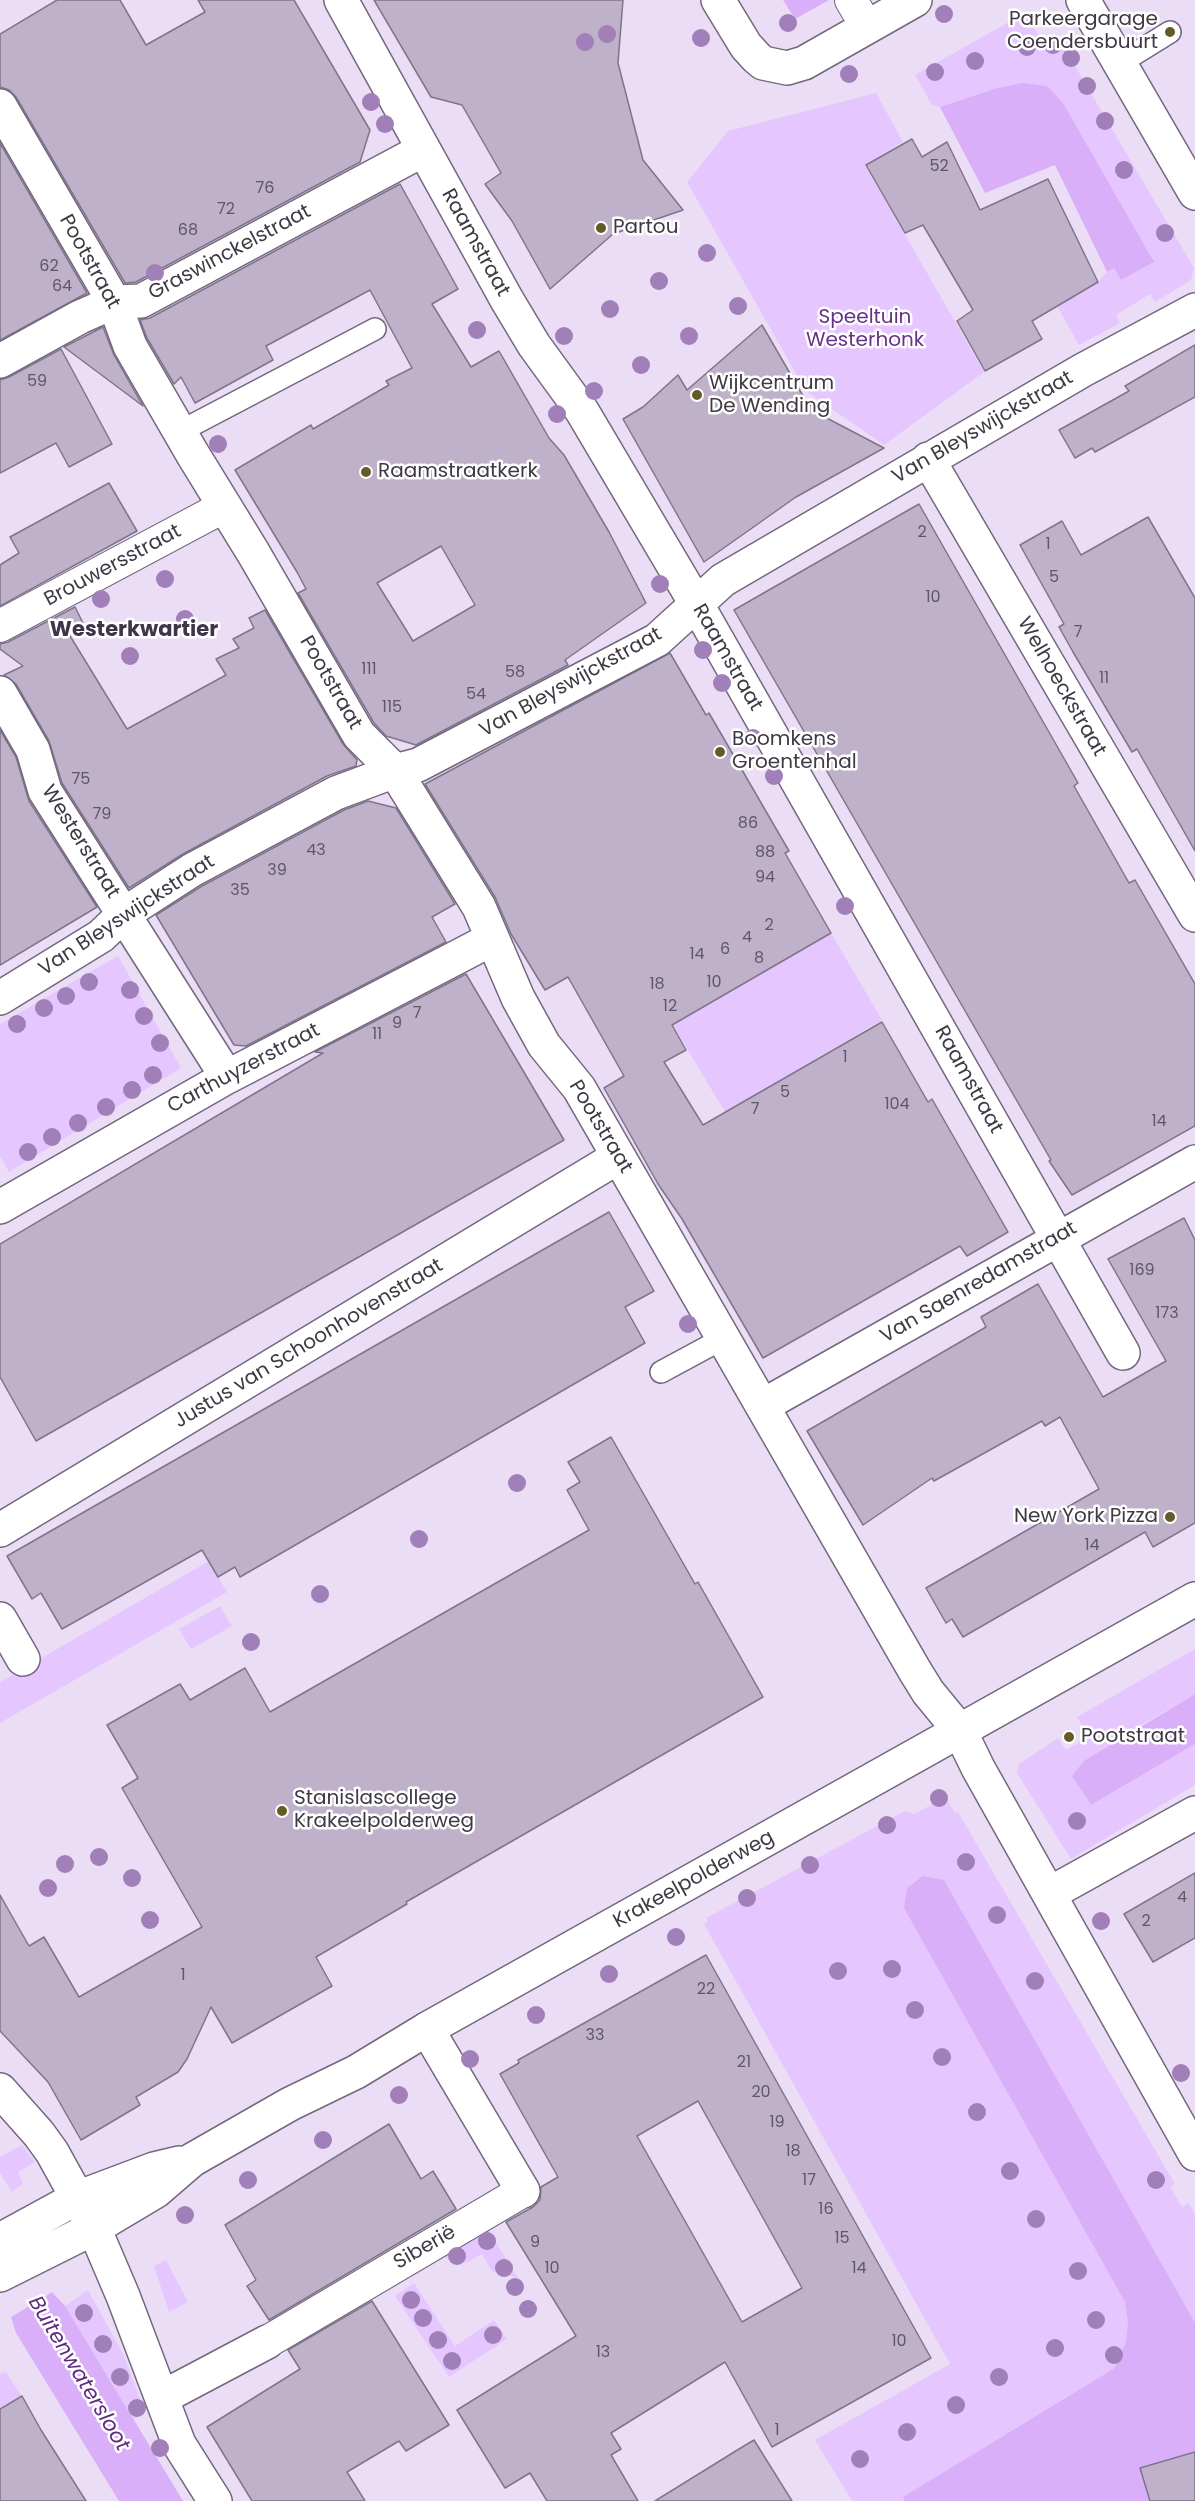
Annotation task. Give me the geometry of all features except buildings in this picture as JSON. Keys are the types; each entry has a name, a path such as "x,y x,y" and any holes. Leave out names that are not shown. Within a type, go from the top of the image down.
{"street":[{"name":"Raamstraat","path":"340,0 507,300 534,345 582,411 697,605 1123,1353"},
{"path":"718,0 746,46 757,58 763,63 787,68 804,63 859,14 915,0"},
{"path":"1083,0 1195,193"},
{"name":"Pootstraat","path":"0,105 114,302 130,346 359,735 395,771 479,907 518,998 544,1045 575,1083 764,1405 841,1544 924,1685 960,1731 1195,2154"},
{"name":"Graswinckelstraat","path":"0,361 80,316 114,302 141,301 423,150"},
{"name":"Van Bleyswijckstraat","path":"0,998 101,936 124,914 192,870 336,793 418,765 657,640 723,580 1083,370 1195,310"},
{"name":"Welhoeckstraat","path":"928,459 1195,915"},
{"name":"Brouwersstraat","path":"0,626 225,506"},
{"name":"Westerstraat","path":"0,693 33,750 45,791 227,1077"},
{"name":"Carthuyzerstraat","path":"1,1204 227,1077 492,939"},
{"name":"Justus van Schoonhovenstraat","path":"0,1530 618,1157"},
{"name":"Van Saenredamstraat","path":"764,1405 1195,1162"},
{"name":"Krakeelpolderweg","path":"0,2275 94,2228 156,2191 192,2160 290,2104 356,2072 427,2029 1195,1599"},
{"path":"0,1619 23,1659"},
{"path":"1049,1894 1195,1813"},
{"name":"Siberië","path":"163,2397 267,2342 523,2191 427,2029"},
{"path":"0,2090 52,2152 94,2228 163,2397 179,2444 215,2501"},
{"name":"Krakeelpolderweg","path":"7,2235 77,2198 154,2169 192,2160"}],"lane":[{"path":"1120,63 1170,32"},
{"path":"181,431 375,329"},
{"path":"661,1372 724,1338"}],"green space":[{"path":"1025,13 1042,41 1056,34 1194,268 1191,280 1155,302 1150,294 1116,315 1120,323 1079,345 1057,306 1098,282 1114,268 1121,280 1022,83 997,88 940,107 932,105 915,75"},
{"name":"Speeltuin Westerhonk","path":"876,93 903,142 865,165 984,372 884,445 806,391 687,182 728,131"},
{"path":"831,933 882,1020 725,1112 673,1025"},
{"path":"118,956 181,1068 9,1172 0,1156 0,1024"},
{"path":"209,1561 227,1592 0,1723 0,1682"},
{"path":"220,1606 232,1626 191,1649 179,1629"},
{"path":"1195,1649 1195,1694 1127,1733 1072,1776 1091,1805 1195,1744 1195,1785 1071,1859 1017,1773 1019,1764 1058,1738 1066,1750 1089,1737 1077,1717"},
{"path":"946,1797 955,1813 958,1812 1175,2184 1170,2187 1182,2207 1189,2203 1195,2214 1195,2442 1145,2501 852,2501 815,2440 950,2364 704,1924 708,1922 706,1918 905,1811 914,1814"},
{"path":"22,2145 35,2162 18,2172 23,2183 12,2192 0,2173 0,2157"},
{"path":"488,2230 518,2278 492,2271 482,2254 466,2263 444,2257"},
{"path":"166,2260 188,2302 169,2312 154,2266"},
{"path":"414,2283 455,2346 494,2320 507,2339 449,2377 395,2296"},
{"path":"88,2290 124,2356 145,2412 134,2419 65,2306"},
{"path":"6,2372 22,2397 0,2409 0,2374"}],"water":[{"path":"783,0 829,0 795,19"},
{"path":"1022,83 1047,86 1063,103 1154,262 1121,280 1114,268 1107,272 1055,165 985,193 940,107 997,88"},
{"path":"1195,1694 1195,1744 1091,1805 1072,1776 1084,1761"},
{"path":"923,1876 944,1880 1195,2323 1195,2460 1156,2501 905,2501 903,2497 1115,2368 1126,2342 1128,2322 1125,2302 904,1908 907,1888"},
{"name":"Buitenwatersloot","path":"52,2292 65,2306 183,2501 119,2501 16,2333 11,2317"}],"pier":[{"path":"0,2214 52,2292 11,2317 0,2296"}],"place":[{"name":"Parkeergarage Coendersbuurt","path":"1170,32"},
{"name":"Partou","path":"601,228"},
{"name":"Wijkcentrum De Wending","path":"697,395"},
{"name":"Raamstraatkerk","path":"366,472"},
{"name":"Boomkens Groentenhal","path":"720,752"},
{"name":"New York Pizza","path":"1170,1517"},
{"name":"Pootstraat","path":"1069,1737"},
{"name":"Stanislascollege Krakeelpolderweg","path":"282,1811"}],"district":[{"name":"Westerkwartier","path":"134,631"}]}
